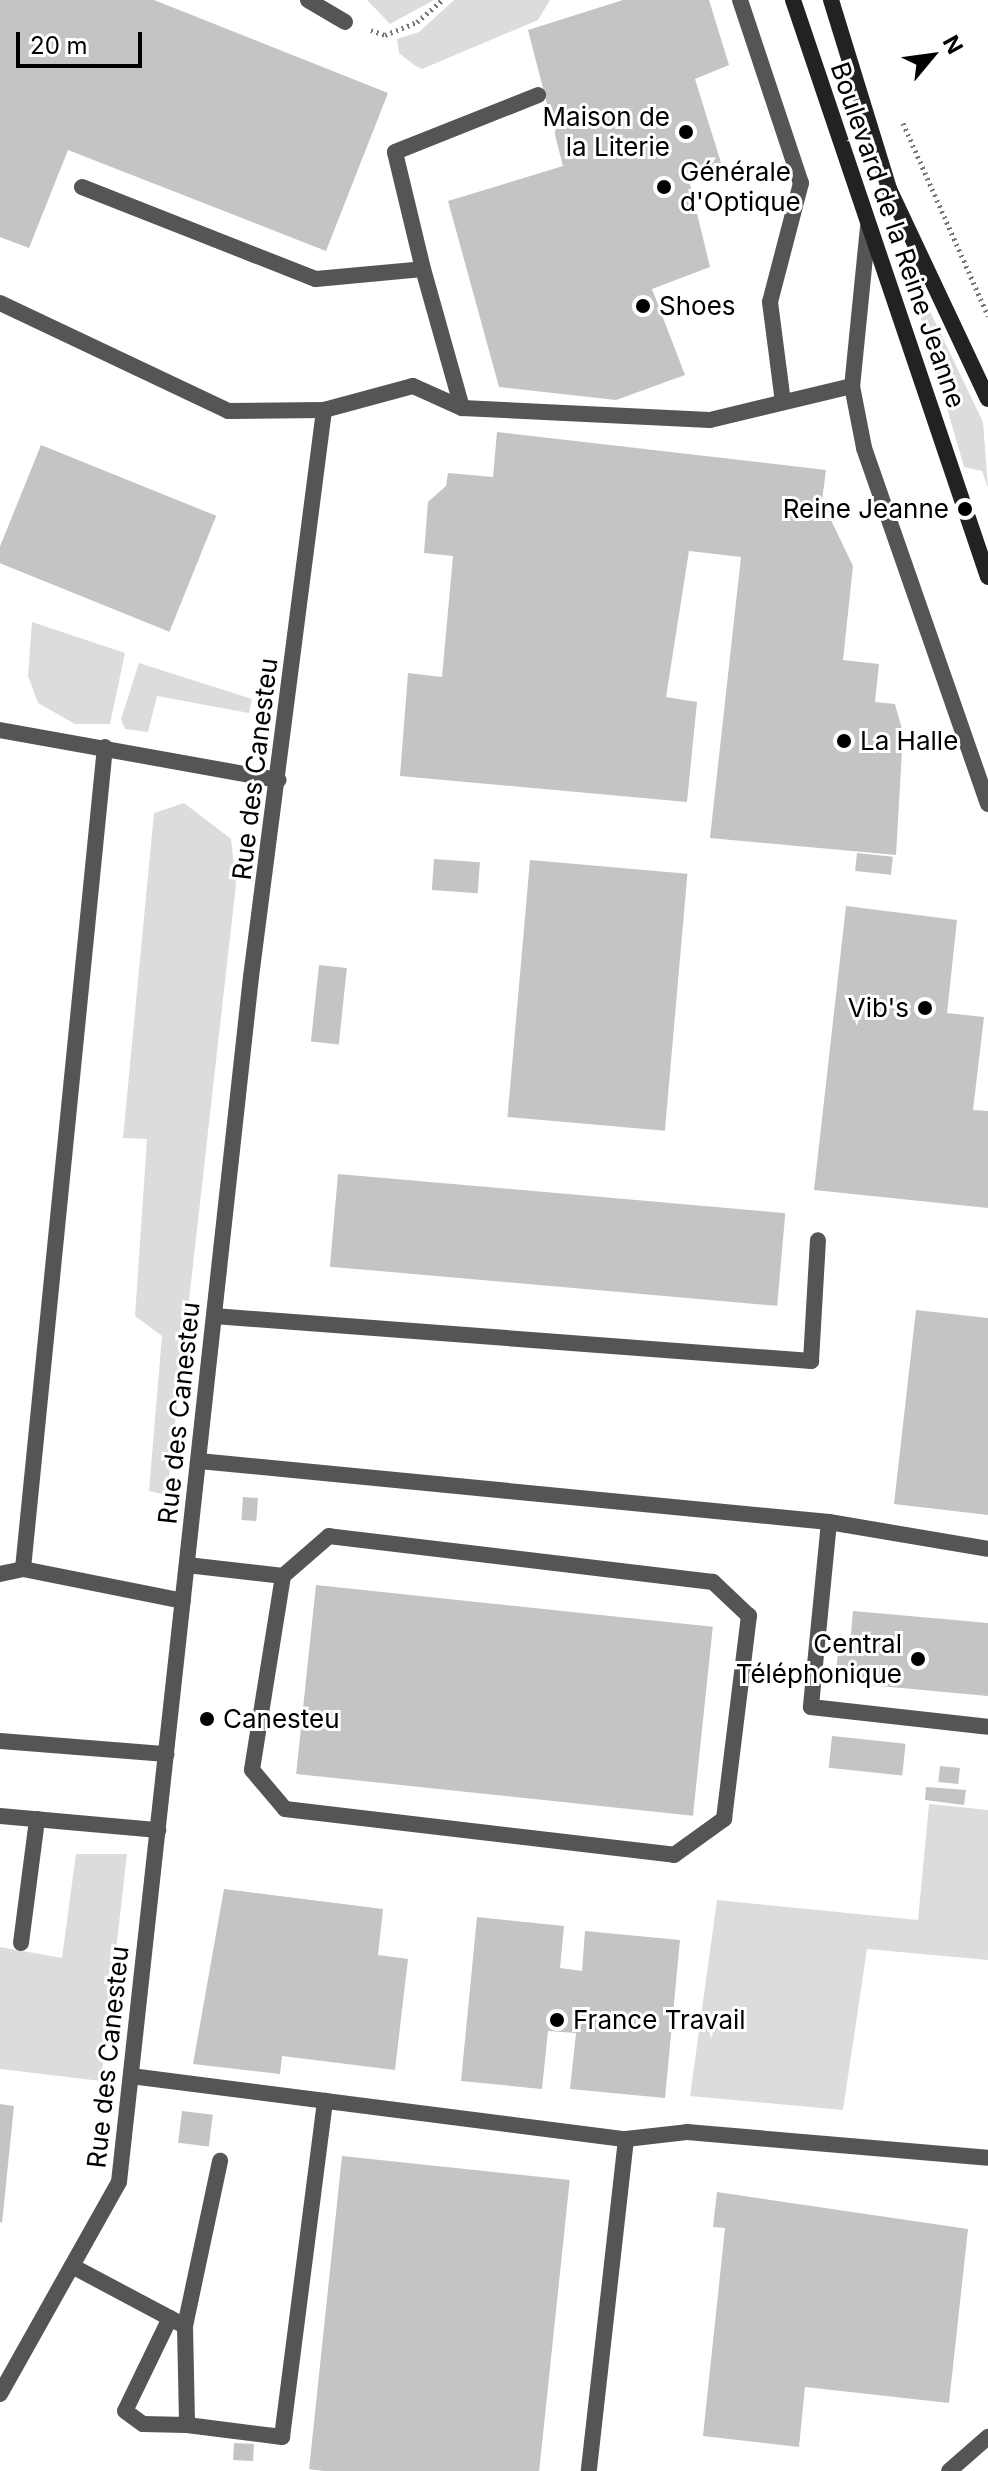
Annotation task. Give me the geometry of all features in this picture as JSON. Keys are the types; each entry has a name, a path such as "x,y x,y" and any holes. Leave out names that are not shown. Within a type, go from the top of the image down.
{"main road":[{"name":"Boulevard de la Reine Jeanne","path":"793,0 988,577"},
{"name":"Boulevard de la Reine Jeanne","path":"831,0 889,189 988,399"}],"street":[{"path":"308,0 345,22"},
{"path":"740,0 801,183 770,302 783,402"},
{"path":"462,408 423,269 395,152 538,95"},
{"path":"82,187 316,279 423,269"},
{"path":"868,227 852,386 864,448 988,804"},
{"path":"0,303 228,411 324,410 413,386 462,408 710,420 852,386"},
{"name":"Rue des Canesteu","path":"1,2391 119,2182 214,1316 324,410"},
{"path":"0,730 279,780"},
{"path":"23,1569 105,747"},
{"path":"214,1316 811,1361 818,1240"},
{"path":"199,1461 829,1522 988,1549"},
{"path":"829,1522 811,1707 988,1727"},
{"path":"187,1565 283,1576 329,1536 713,1582 749,1616 724,1819 674,1855 285,1809 252,1770 283,1576"},
{"path":"0,1574 23,1569 183,1601"},
{"path":"0,1741 166,1754"},
{"path":"0,1816 158,1830"},
{"path":"21,1943 37,1819"},
{"path":"131,2076 626,2139 687,2132 988,2158"},
{"path":"220,2161 178,2322 125,2411 143,2424 187,2425 282,2437 325,2101"},
{"path":"589,2471 626,2139"},
{"path":"72,2266 178,2322"},
{"path":"178,2322 187,2425"},
{"path":"949,2471 988,2437"}],"path":[{"path":"345,22 385,35 417,22 442,0"},
{"path":"900,117 988,316"}],"shaded area":[{"path":"367,0 434,0 390,24"},
{"path":"454,0 550,0 538,20 422,69 399,53 397,39 419,32"},
{"path":"903,255 983,422 988,488 982,471 964,467"},
{"path":"32,622 125,653 110,724 75,724 38,703 28,676"},
{"path":"139,663 252,699 249,713 157,696 148,732 125,729 121,719"},
{"path":"184,803 231,839 236,884 167,1495 149,1491 162,1336 135,1316 147,1139 123,1138 154,813"},
{"path":"929,1804 988,1810 988,1960 867,1949 843,2110 690,2096 717,1900 918,1920"},
{"path":"76,1854 127,1854 101,2081 0,2069 0,1947 62,1958"}],"building":[{"path":"0,0 154,0 388,93 326,251 68,150 29,248 0,237"},
{"path":"623,0 709,0 729,65 695,79 722,166 688,176 710,267 652,289 685,375 616,400 499,387 448,201 563,166 528,30"},
{"path":"497,432 826,470 820,516 830,518 853,566 843,660 879,664 875,702 895,704 903,733 896,855 710,838 741,557 689,551 666,697 697,702 687,802 400,776 408,673 442,677 453,556 424,553 428,502 446,486 448,473 493,477"},
{"path":"41,445 216,516 169,632 0,563 0,546"},
{"path":"857,853 893,857 891,875 855,871"},
{"path":"434,859 480,862 478,893 432,890"},
{"path":"530,860 687,874 665,1131 508,1117"},
{"path":"846,906 957,920 947,1013 984,1017 973,1110 988,1111 988,1208 814,1190"},
{"path":"319,965 347,968 339,1045 311,1042"},
{"path":"338,1174 785,1213 777,1306 330,1267"},
{"path":"916,1310 988,1318 988,1515 894,1504"},
{"path":"243,1497 258,1498 256,1521 241,1520"},
{"path":"316,1585 713,1627 693,1816 296,1774"},
{"name":"Central Téléphonique","path":"853,1611 988,1623 988,1696 847,1683 847,1674 836,1672 839,1642 850,1644"},
{"path":"832,1736 906,1744 902,1776 829,1768"},
{"path":"940,1766 960,1768 958,1784 938,1782"},
{"path":"926,1787 966,1790 964,1805 925,1800"},
{"path":"224,1889 383,1909 378,1955 408,1959 395,2070 282,2056 280,2074 193,2064"},
{"path":"477,1917 564,1926 560,1968 582,1971 585,1931 680,1940 665,2098 570,2089 576,2033 548,2031 542,2089 461,2081"},
{"path":"0,2104 14,2106 2,2223 0,2222"},
{"path":"182,2111 213,2115 209,2147 178,2143"},
{"path":"342,2156 570,2180 539,2471 309,2469"},
{"path":"717,2192 968,2229 949,2403 805,2387 799,2447 703,2436 725,2228 713,2227"},
{"path":"234,2443 254,2444 253,2461 233,2460"}],"place":[{"name":"Maison de la Literie","path":"686,132"},
{"name":"Générale d'Optique","path":"664,187"},
{"name":"Shoes","path":"643,306"},
{"name":"Reine Jeanne","path":"965,509"},
{"name":"La Halle","path":"844,741"},
{"name":"Vib's","path":"925,1008"},
{"name":"Central Téléphonique","path":"918,1659"},
{"name":"Canesteu","path":"207,1719"},
{"name":"France Travail","path":"557,2020"}]}
